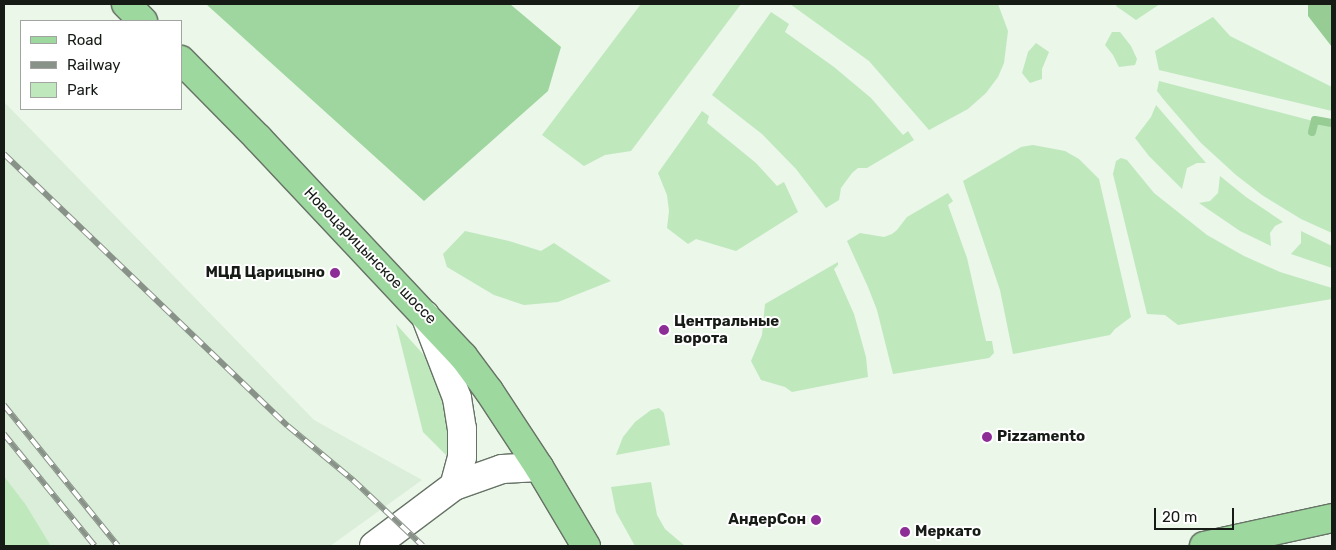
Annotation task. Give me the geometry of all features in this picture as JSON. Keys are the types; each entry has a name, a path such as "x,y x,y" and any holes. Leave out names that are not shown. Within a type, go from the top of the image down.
{"main road":[{"path":"126,4 142,20"},
{"name":"Новоцарицынское шоссе","path":"182,61 463,356 484,384 539,468 586,546"},
{"path":"1204,546 1332,518"}],"street":[{"path":"425,314 456,398 462,429 462,457 454,486"},
{"path":"374,546 454,486 502,469 539,468"}],"shaded area":[{"path":"206,4 510,4 561,47 548,91 424,201"},
{"path":"1308,4 1332,4 1332,47 1308,16"},
{"path":"4,102 314,420 422,480 330,546 51,546 26,505 4,476"}],"green space":[{"path":"641,4 741,4 631,151 605,155 584,166 542,135"},
{"path":"790,4 998,4 1008,31 1004,63 998,77 986,93 968,109 929,130 869,61"},
{"path":"1117,4 1160,4 1136,20 1116,6"},
{"path":"771,12 789,24 785,32 834,67 871,98 903,135 908,131 914,140 867,168 858,168 841,188 839,200 826,208 796,169 762,134 712,95"},
{"path":"1213,17 1230,36 1332,87 1332,111 1159,70 1155,51"},
{"path":"1112,32 1120,32 1131,46 1137,59 1135,65 1119,67 1105,45"},
{"path":"1036,43 1049,52 1042,69 1042,79 1030,83 1022,73 1028,52"},
{"path":"1159,81 1332,126 1332,233 1301,219 1262,195 1236,175 1201,143 1164,100 1157,91"},
{"path":"1156,105 1206,163 1197,163 1187,168 1182,189 1149,156 1135,138 1151,117"},
{"path":"702,111 709,116 707,123 756,163 777,186 784,182 798,212 736,251 696,239 688,244 667,228 669,211 667,195 658,173"},
{"path":"1033,145 1065,151 1079,159 1099,179 1131,317 1110,335 1013,354 1000,290 963,181 1021,147"},
{"path":"1121,158 1127,160 1154,193 1207,235 1244,256 1280,272 1332,288 1332,299 1178,325 1165,315 1147,314 1113,174 1116,161"},
{"path":"1220,176 1246,197 1283,222 1275,226 1270,233 1271,246 1240,231 1199,203 1210,201 1218,193"},
{"path":"948,193 953,201 948,205 967,258 986,341 992,341 994,353 989,358 893,374 877,310 847,241 860,233 884,237 892,234 907,217"},
{"path":"465,231 509,241 541,251 554,243 611,281 558,302 524,305 494,295 447,267 443,254"},
{"path":"1301,231 1332,246 1332,268 1291,254 1301,243"},
{"path":"838,262 834,269 854,314 866,357 868,377 792,392 785,387 761,380 751,361 762,335 765,304"},
{"path":"396,324 432,364 450,410 449,458 423,432"},
{"path":"659,408 664,413 670,445 616,455 623,437 635,422 651,410"},
{"path":"4,476 26,505 51,546 4,546"},
{"path":"651,482 657,515 665,529 685,546 635,546 616,512 611,487"}],"waterway":[{"path":"1312,132 1315,120 1332,123"}],"railway":[{"path":"4,154 288,426 353,480 423,546"},
{"path":"4,405 118,546"},
{"path":"4,434 95,546"}],"place":[{"name":"МЦД Царицыно","path":"335,273"},
{"name":"Центральные ворота","path":"664,330"},
{"name":"Pizzamento","path":"987,437"},
{"name":"АндерСон","path":"816,520"},
{"name":"Меркато","path":"905,532"}]}
